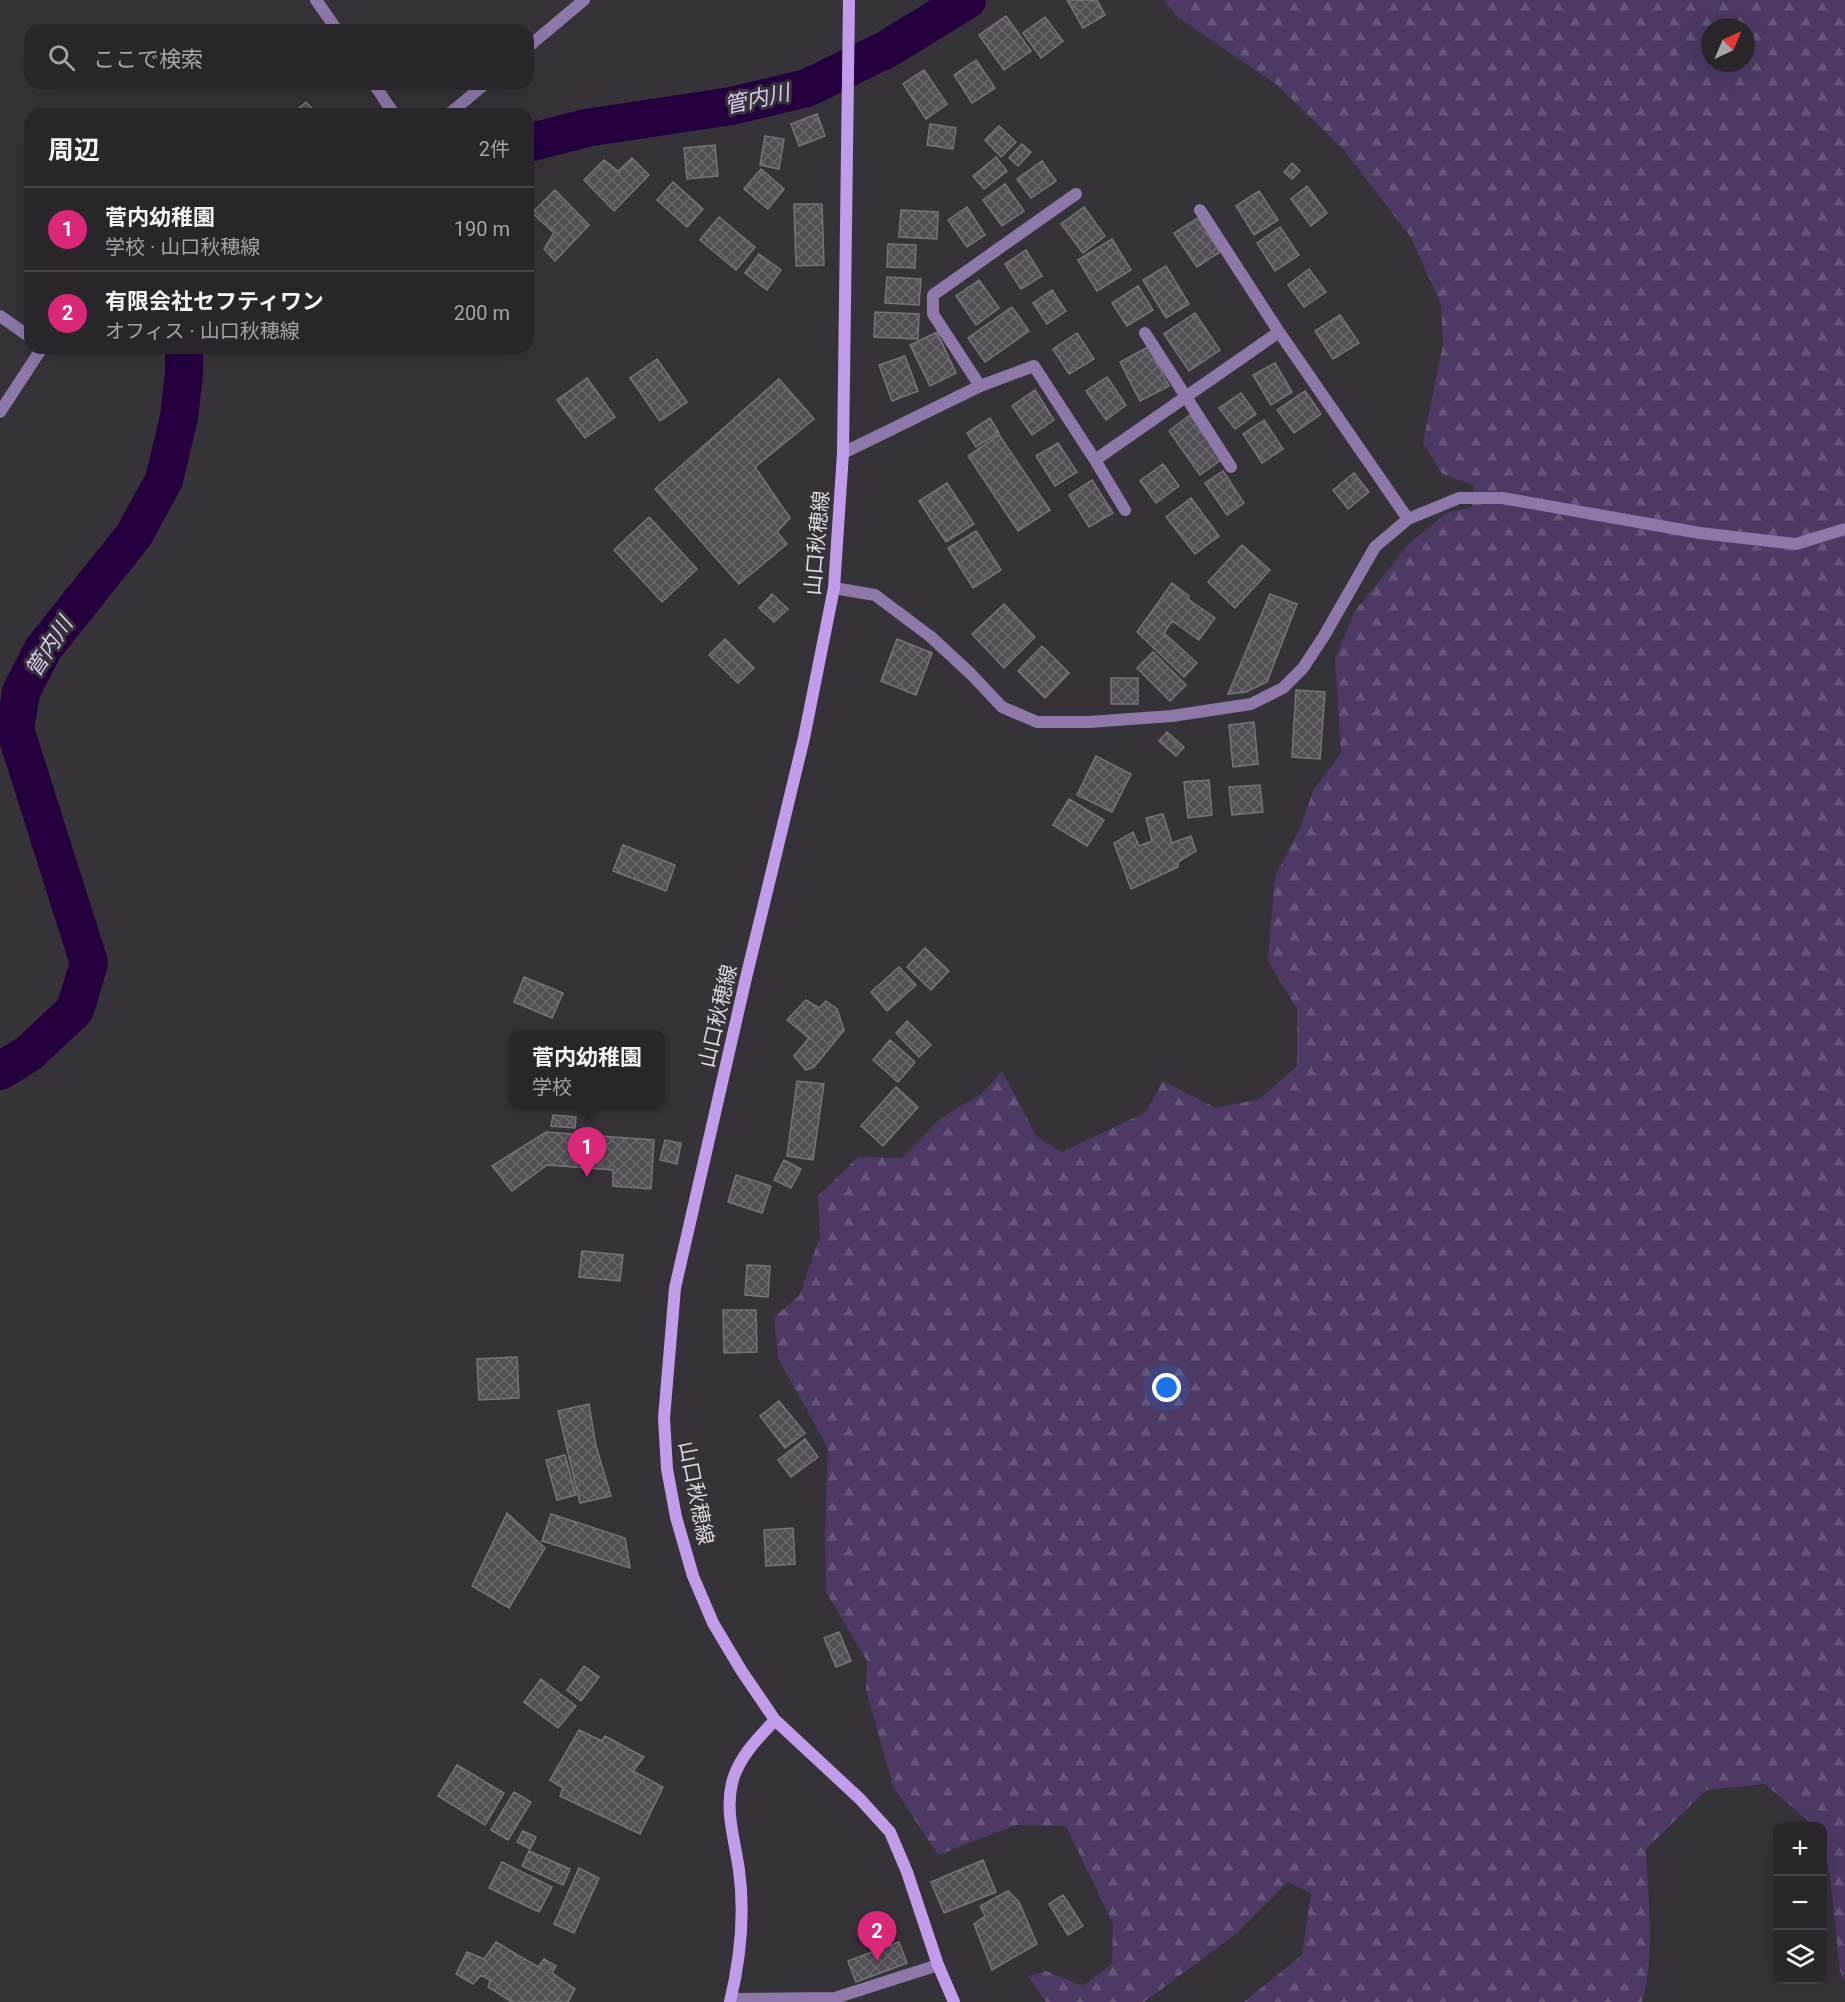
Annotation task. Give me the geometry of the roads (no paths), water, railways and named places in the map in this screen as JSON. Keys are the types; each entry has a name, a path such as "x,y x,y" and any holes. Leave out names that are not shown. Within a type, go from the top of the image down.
{"main road":[{"name":"山口秋穂線","path":"849,0 843,453 834,588 804,738 675,1288 664,1418 667,1469 676,1517 693,1576 713,1623 775,1720 860,1799 890,1832 907,1872 938,1965 954,2002"},
{"path":"730,2001 741,1915 739,1871 730,1815 732,1783 754,1742 775,1720"}],"street":[{"path":"316,0 333,24"},
{"path":"534,42 584,0"},
{"path":"378,90 390,108"},
{"path":"455,108 478,90"},
{"path":"980,386 933,314 933,295 1076,194"},
{"path":"1200,210 1279,332 1408,519"},
{"path":"0,316 24,333"},
{"path":"1095,460 1279,332"},
{"path":"1145,333 1232,467"},
{"path":"0,412 38,354"},
{"path":"843,453 980,386 1034,366 1125,510"},
{"path":"834,588 875,595 931,637 1002,707 1037,722 1089,722 1172,716 1251,704 1283,688 1303,668 1324,636 1375,547 1408,519 1459,498 1503,498 1700,533 1796,544 1845,529"},
{"path":"730,2001 835,1998 938,1965"}],"waterway":[{"name":"管内川","path":"534,141 586,128 731,106 807,88 887,49 967,0"},
{"name":"管内川","path":"0,1071 28,1054 75,1010 89,963 15,729 21,692 43,649 134,535 164,480 179,417 184,354"}],"place":[{"name":"菅内幼稚園","path":"587,1177"},
{"name":"有限会社セフティワン","path":"877,1961"}]}
